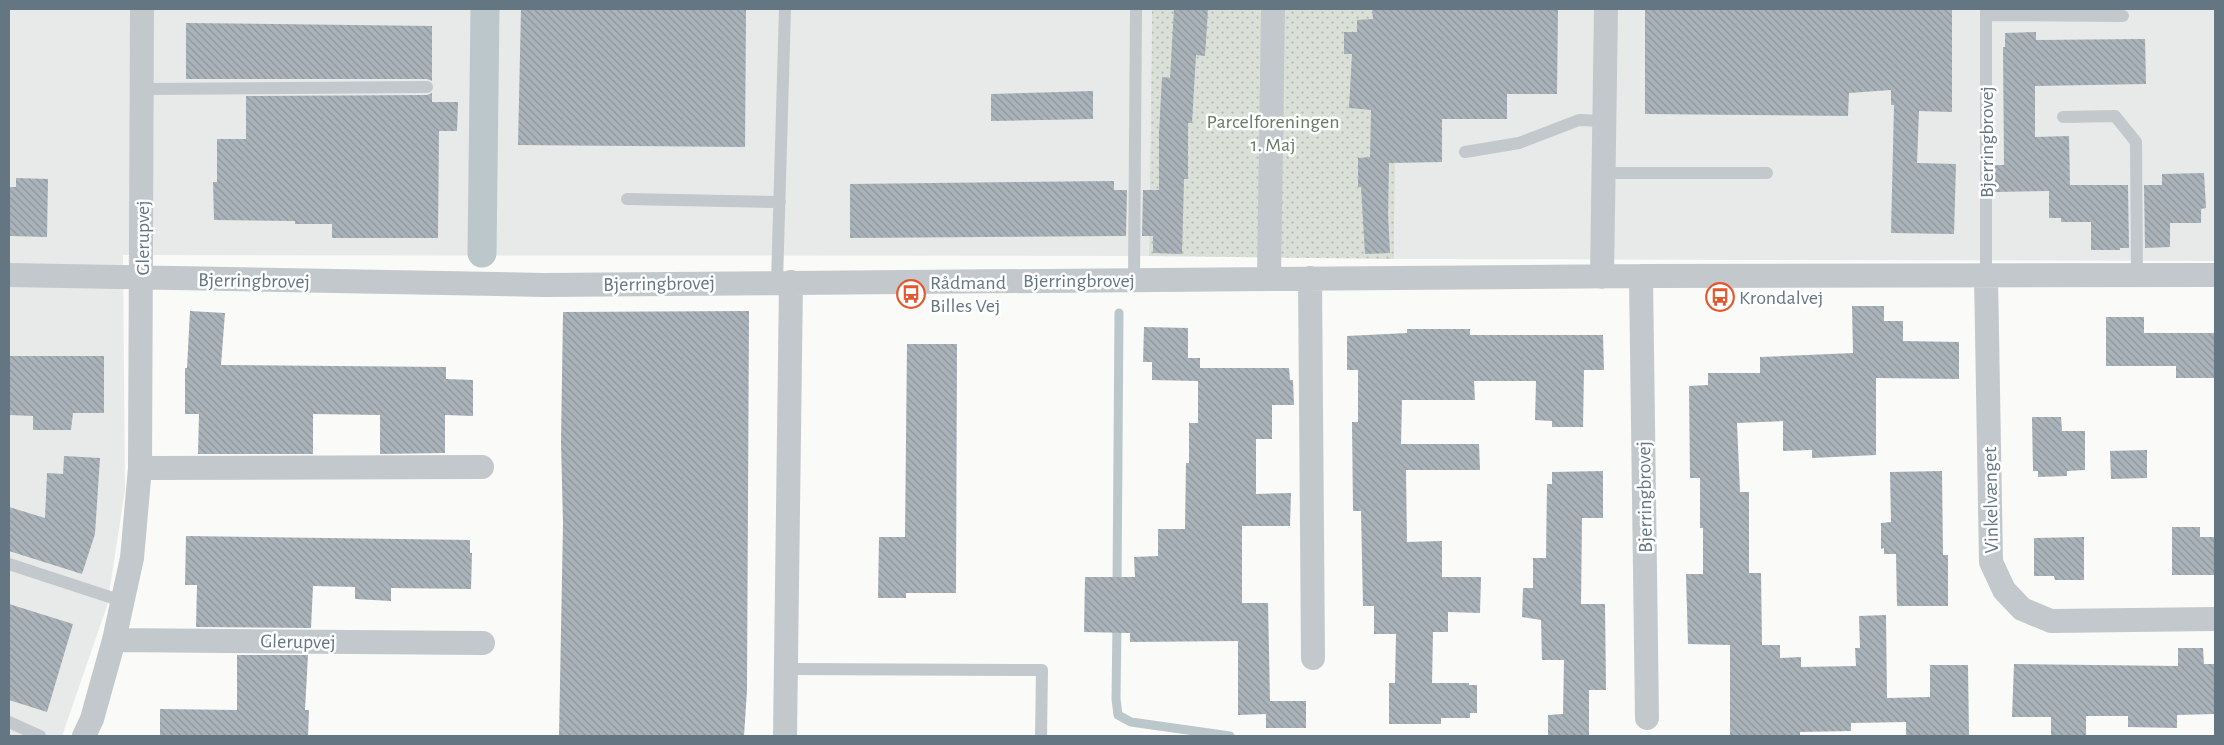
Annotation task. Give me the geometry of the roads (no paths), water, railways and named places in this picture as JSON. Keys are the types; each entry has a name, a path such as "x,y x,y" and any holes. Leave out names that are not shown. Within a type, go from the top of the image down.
{"street":[{"name":"Glerupvej","path":"84,736 92,719 114,640 132,558 140,468 142,9"},
{"path":"1269,279 1273,9"},
{"path":"1602,278 1606,9"},
{"name":"Bjerringbrovej","path":"9,275 544,285 1134,279 1602,278 1641,276 1986,274 2215,275"},
{"name":"Vinkelvænget","path":"1986,274 1991,562 2004,590 2022,608 2052,621 2215,619"},
{"name":"Bjerringbrovej","path":"1641,276 1647,718"},
{"path":"1310,278 1313,658"},
{"path":"784,282 785,736"},
{"path":"140,468 482,467"},
{"name":"Glerupvej","path":"114,640 483,643"}],"lane":[{"path":"784,282 780,202 786,9"},
{"path":"1134,279 1136,9"},
{"path":"1986,12 2123,16"},
{"name":"Bjerringbrovej","path":"1986,12 1986,274"},
{"path":"142,89 427,87"},
{"path":"2063,116 2114,116 2136,142 2137,275"},
{"path":"1465,152 1519,143 1579,120 1604,121"},
{"path":"1604,173 1767,172"},
{"path":"627,199 780,202"},
{"path":"9,564 122,601"},
{"path":"786,669 1042,670 1041,736"},
{"path":"9,722 40,736"}],"waterway":[{"path":"482,253 485,9"},
{"path":"1117,587 1119,313"},
{"path":"1117,623 1116,699 1118,715 1131,722 1230,736"}],"place":[{"name":"Rådmand Billes Vej","path":"911,294"},
{"name":"Krondalvej","path":"1720,297"}],"park label":[{"name":"Parcelforeningen 1. Maj","path":"1273,132"}]}
